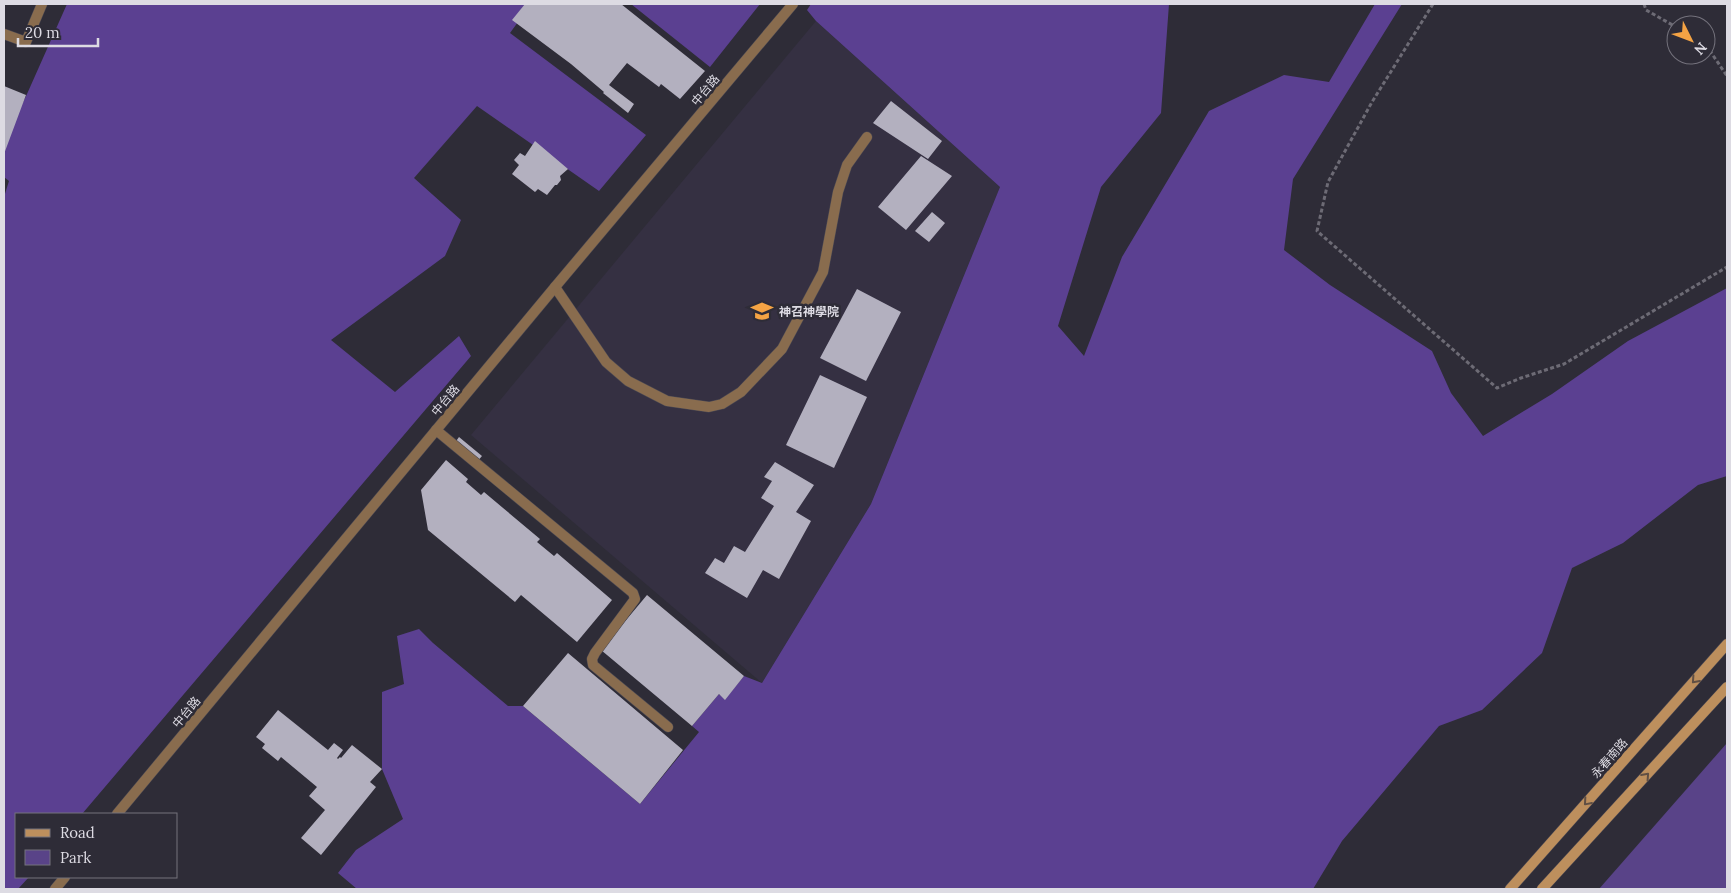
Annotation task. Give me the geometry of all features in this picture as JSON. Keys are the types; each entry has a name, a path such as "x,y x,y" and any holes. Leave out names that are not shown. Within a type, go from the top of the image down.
{"street":[{"path":"4,34 26,42 42,4"},
{"name":"中台路","path":"118,813 555,287 794,4"},
{"path":"555,287 606,362 628,381 666,401 709,407 722,404 741,392 782,349 824,272 838,192 847,165 867,137"},
{"path":"436,430 633,593 635,599 595,653 592,659 593,664 668,727"},
{"name":"永春南路","path":"1510,889 1727,644"},
{"path":"1542,889 1727,687"},
{"path":"55,889 64,878"}],"path":[{"path":"1433,4 1372,102 1328,182 1317,231 1497,388 1564,364 1727,267"},
{"path":"1644,4 1646,10 1666,21"},
{"path":"1716,60 1727,76"}],"shaded area":[{"path":"67,4 531,4 510,33 646,135 599,191 477,106 414,178 461,220 445,256 331,340 395,392 459,336 471,356 83,813 15,813 15,878 28,878 18,889 4,889 4,197 9,181 4,177 4,141"},
{"path":"631,4 760,4 710,67"},
{"path":"811,4 1169,4 1161,113 1101,187 1058,326 1084,356 1122,257 1209,111 1284,75 1329,82 1375,4 1402,4 1293,179 1284,250 1330,285 1432,351 1451,393 1483,436 1552,394 1628,341 1727,288 1727,476 1698,485 1623,543 1572,568 1542,653 1482,710 1439,726 1342,841 1313,889 357,889 338,873 356,850 403,819 382,769 382,692 404,684 397,636 419,629 508,706 523,706 640,804 699,732 692,726 719,694 725,699 744,676 762,683 871,504 1000,187 816,21 807,10"},
{"name":"神召神學院","path":"816,21 1000,187 871,504 762,683 471,435"}],"green space":[{"path":"1727,743 1727,889 1599,889"}],"building":[{"path":"525,4 621,4 705,71 680,99 661,84 659,87 627,63 609,85 634,104 628,113 571,64 512,20"},
{"path":"4,86 26,95 4,154"},
{"path":"891,101 942,141 928,159 873,123"},
{"path":"535,141 568,169 560,176 561,180 547,195 538,189 535,192 512,174 519,165 514,160 520,153 525,156"},
{"path":"921,156 952,176 906,230 878,207"},
{"path":"932,212 945,223 929,242 915,231"},
{"path":"857,289 901,312 866,381 820,358"},
{"path":"820,375 867,397 834,468 786,445"},
{"path":"459,437 482,456 476,463 454,444"},
{"path":"446,460 468,479 466,482 481,495 484,492 540,539 537,542 554,556 557,553 612,600 577,642 521,595 515,602 428,530 421,490"},
{"path":"775,462 814,485 796,512 811,521 779,579 763,570 747,598 705,573 715,558 724,563 734,546 745,552 774,506 761,498 772,481 764,477"},
{"path":"647,595 744,676 725,700 719,694 692,726 601,650"},
{"path":"568,653 683,750 640,804 523,706"},
{"path":"278,710 328,750 334,743 343,750 338,759 352,745 382,769 370,782 376,787 321,855 301,838 325,810 309,796 317,787 281,757 278,761 262,748 265,744 256,737"}],"place":[{"name":"神召神學院","path":"762,311"}]}
